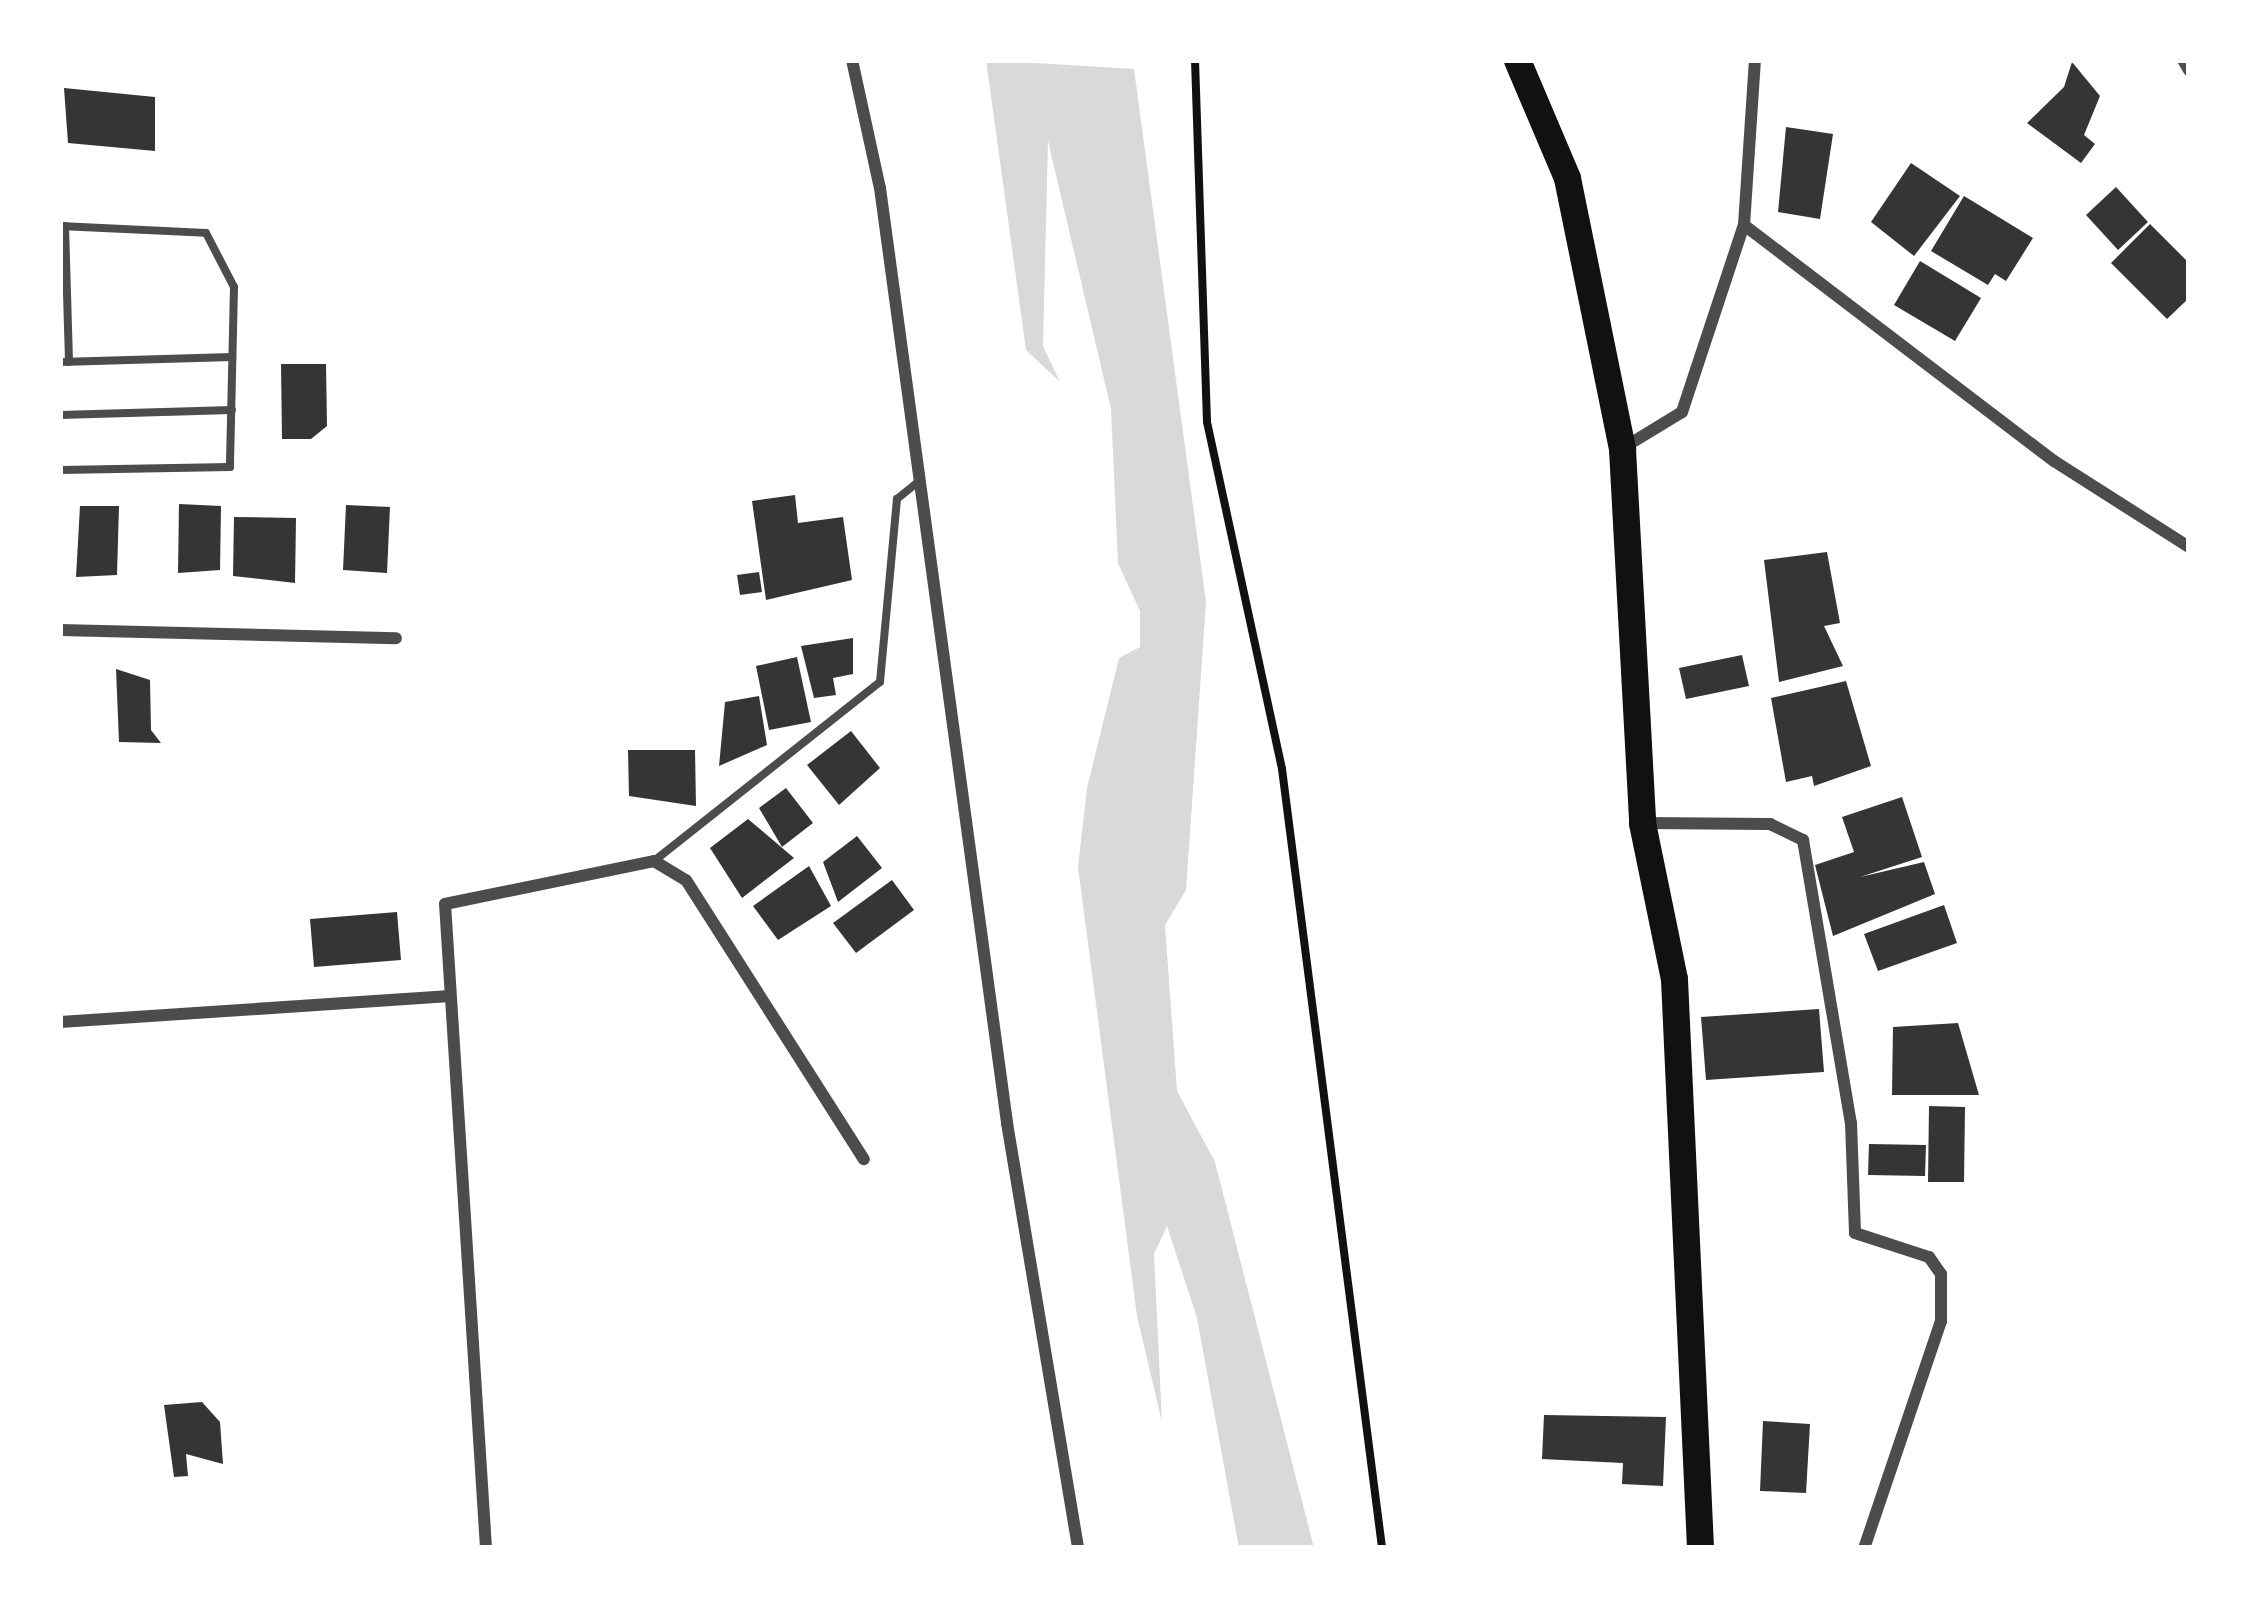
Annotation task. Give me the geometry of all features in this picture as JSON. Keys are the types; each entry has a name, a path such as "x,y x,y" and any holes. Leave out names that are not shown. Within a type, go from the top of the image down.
{"main road":[{"path":"1517,60 1567,178 1622,449 1642,823 1674,979 1700,1548"}],"street":[{"path":"852,60 1078,1548"},
{"path":"1622,449 1682,412 1744,225 1755,60"},
{"path":"2183,60 2189,70"},
{"path":"1744,225 2054,461 2189,548"},
{"path":"60,629 396,638"},
{"path":"1642,823 1769,824 1803,840 1851,1123 1855,1233 1929,1257 1941,1274 1941,1321 1864,1548"},
{"path":"485,1548 445,904 654,861 686,880 864,1159"},
{"path":"60,1022 450,996"}],"lane":[{"path":"60,470 230,467 232,410 233,357 234,287 206,233 62,226 65,362 233,357"},
{"path":"60,415 232,410"},
{"path":"654,861 880,682 897,499 918,482"}],"path":[{"path":"1195,60 1207,422 1282,770 1382,1548"}],"shaded area":[{"path":"986,60 1134,69 1206,602 1186,890 1165,925 1177,1091 1215,1162 1314,1548 1239,1548 1197,1318 1167,1226 1154,1254 1162,1422 1137,1316 1078,867 1087,788 1119,658 1140,647 1140,611 1118,563 1111,409 1048,141 1043,346 1060,382 1026,350"}],"building":[{"path":"2072,62 2100,96 2084,135 2095,144 2081,163 2027,123 2064,87"},
{"path":"64,88 155,97 155,151 68,143"},
{"path":"1786,127 1833,134 1820,219 1778,212"},
{"path":"1911,163 1960,196 1914,256 1871,222"},
{"path":"2116,187 2148,222 2118,250 2086,215"},
{"path":"1964,196 2033,238 2006,281 1995,274 1988,285 1931,251"},
{"path":"2150,224 2189,263 2189,298 2167,319 2111,263"},
{"path":"1920,261 1981,298 1955,341 1894,305"},
{"path":"281,364 326,364 327,426 311,439 282,439"},
{"path":"795,495 798,523 843,517 852,580 766,600 752,501"},
{"path":"179,504 221,506 220,570 178,573"},
{"path":"346,505 390,507 387,573 343,570"},
{"path":"80,506 119,506 117,575 76,577"},
{"path":"234,517 296,518 295,583 233,576"},
{"path":"1827,552 1840,623 1824,626 1843,666 1779,682 1764,560"},
{"path":"759,572 762,592 740,595 737,575"},
{"path":"853,638 853,674 833,678 836,695 814,698 801,646"},
{"path":"1742,655 1749,686 1686,699 1679,668"},
{"path":"797,657 811,722 769,730 756,666"},
{"path":"116,669 150,680 151,730 161,743 119,742"},
{"path":"1846,681 1871,766 1814,786 1812,776 1786,782 1771,698"},
{"path":"759,696 767,745 719,766 725,702"},
{"path":"851,731 880,768 839,805 807,765"},
{"path":"628,750 695,750 696,806 629,796"},
{"path":"786,788 813,823 782,847 759,808"},
{"path":"1902,797 1922,857 1860,877 1924,862 1935,894 1833,936 1815,865 1854,852 1842,817"},
{"path":"748,819 794,858 742,898 710,848"},
{"path":"857,836 882,868 838,902 823,862"},
{"path":"809,866 831,906 778,940 753,906"},
{"path":"892,880 914,910 856,953 833,923"},
{"path":"1944,905 1957,943 1878,971 1864,934"},
{"path":"397,912 401,960 314,967 310,919"},
{"path":"1819,1009 1824,1072 1706,1080 1701,1017"},
{"path":"1958,1023 1979,1095 1892,1095 1893,1027"},
{"path":"1929,1106 1965,1107 1964,1182 1928,1182"},
{"path":"1869,1144 1926,1145 1925,1176 1868,1175"},
{"path":"202,1402 220,1422 223,1464 186,1454 188,1476 174,1477 164,1405"},
{"path":"1544,1415 1666,1417 1663,1486 1622,1484 1623,1463 1542,1459"},
{"path":"1763,1421 1810,1424 1806,1493 1760,1491"}]}
